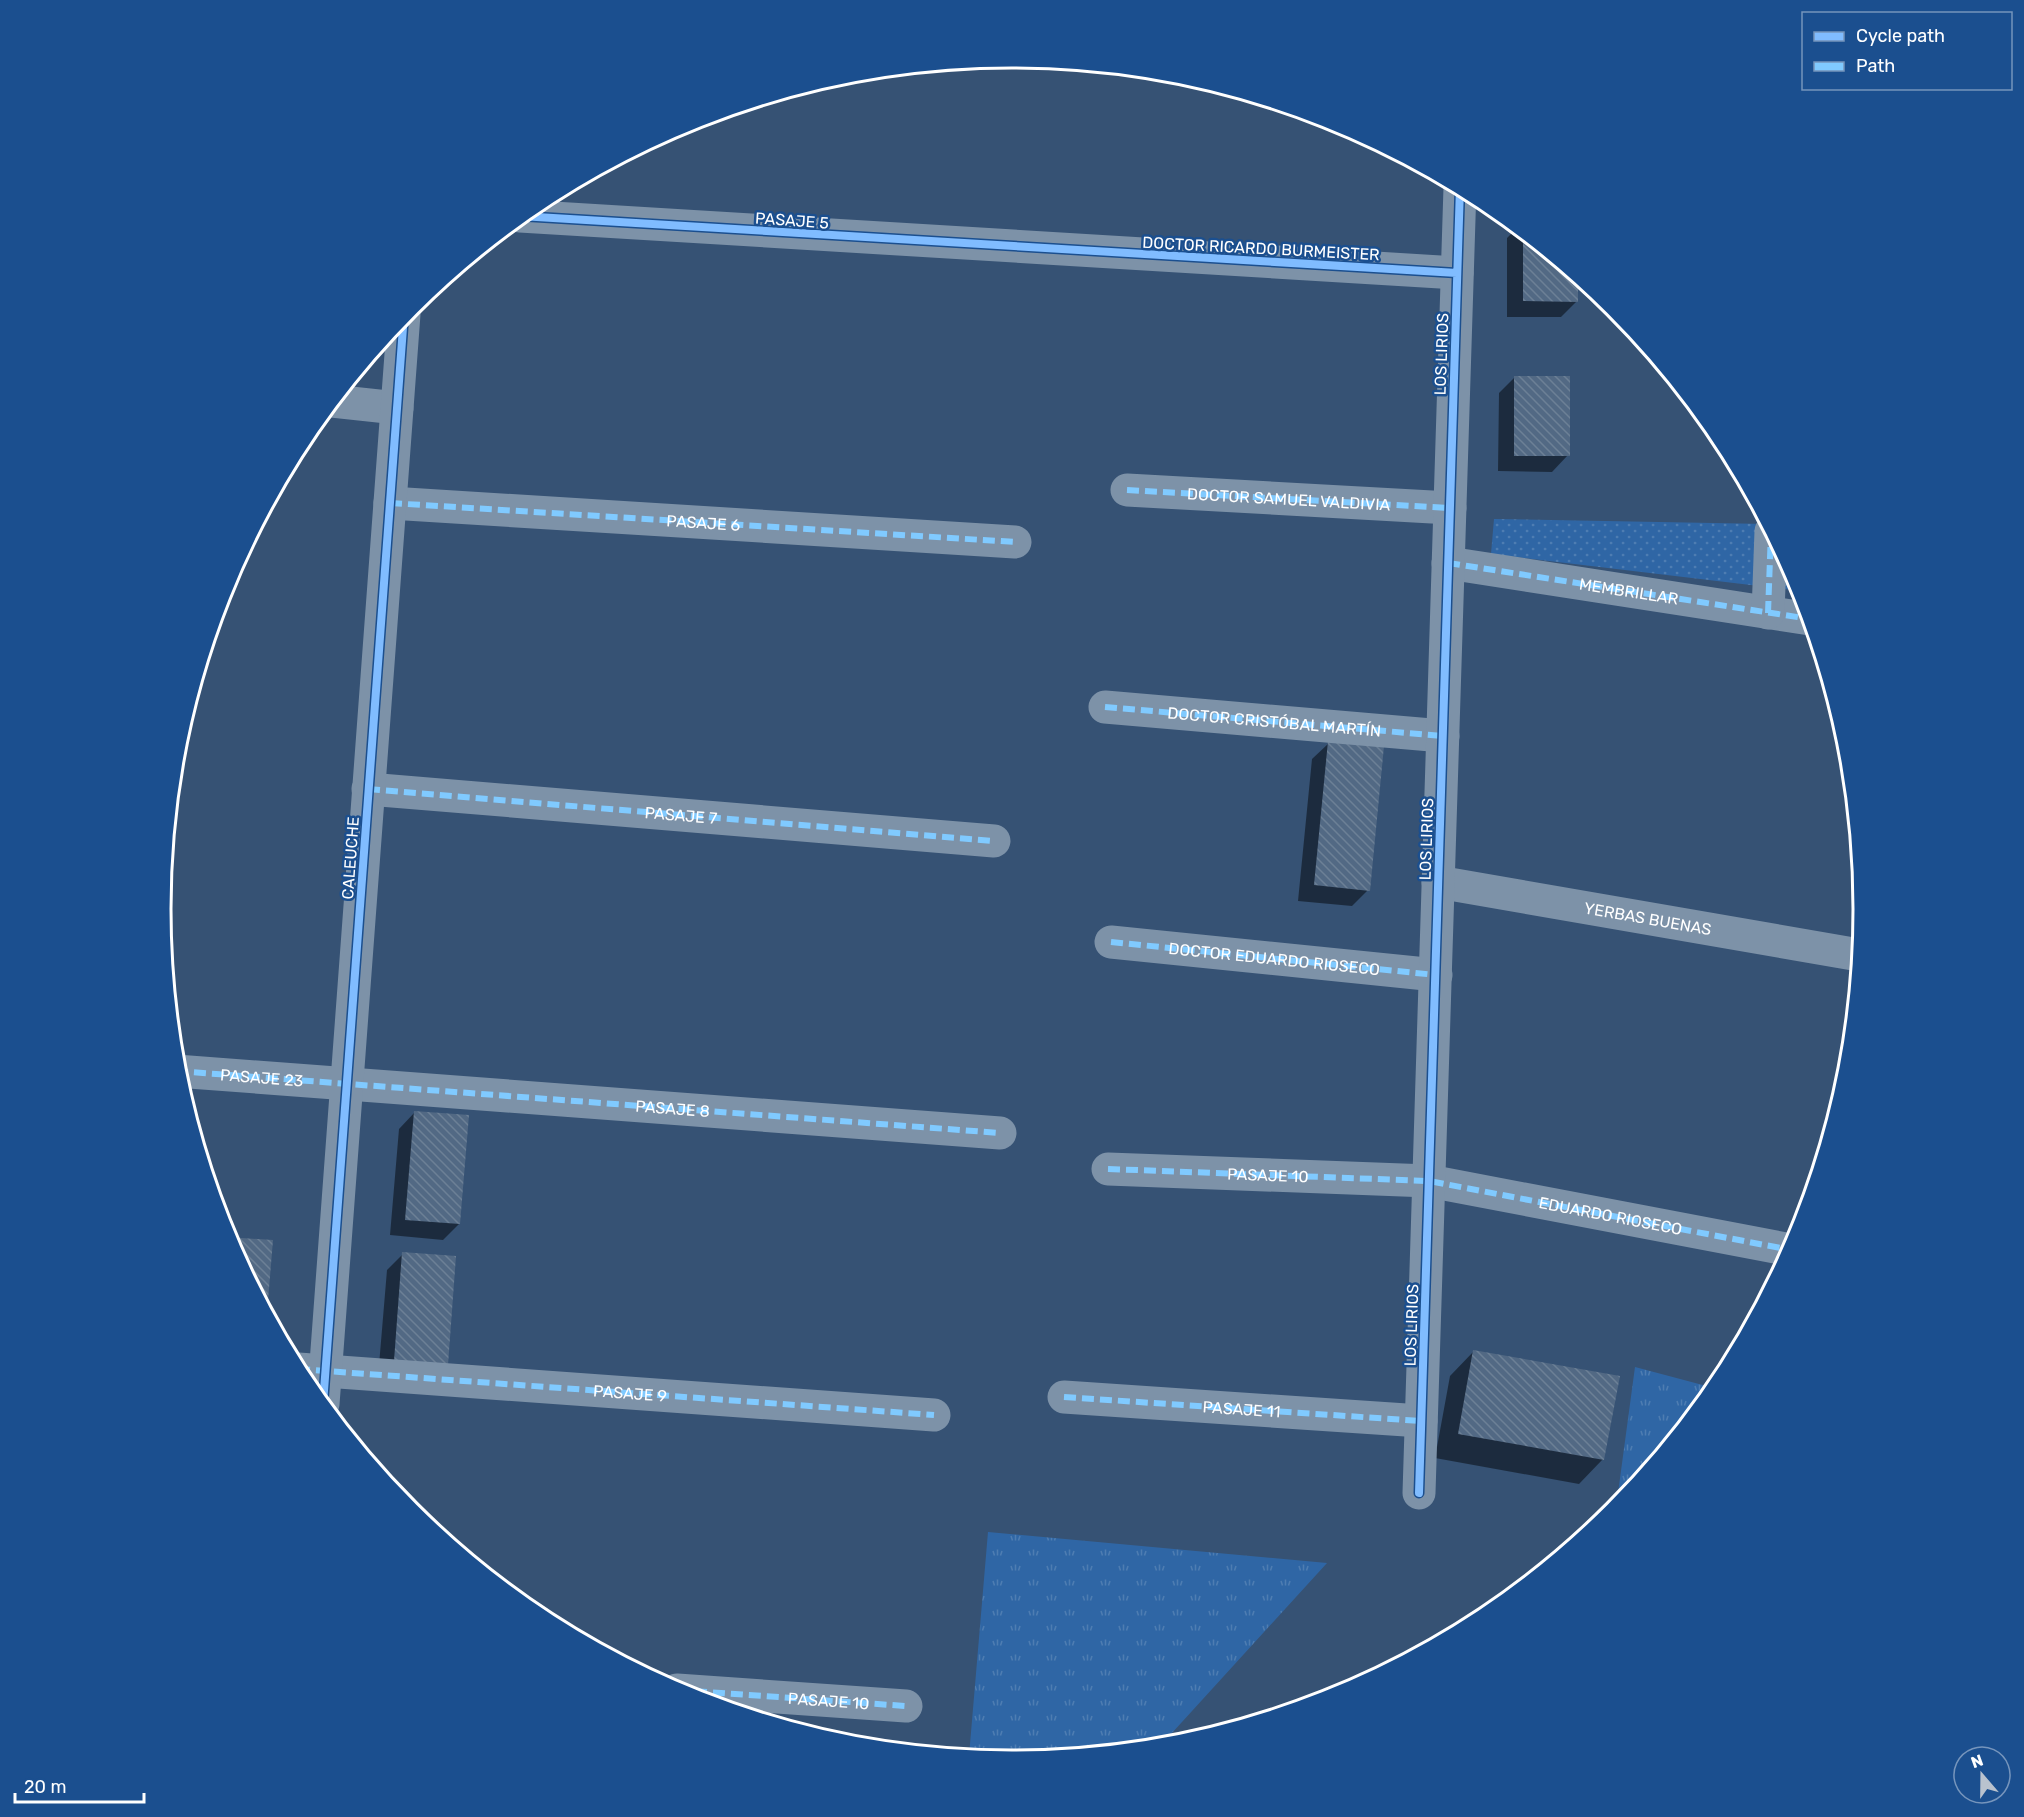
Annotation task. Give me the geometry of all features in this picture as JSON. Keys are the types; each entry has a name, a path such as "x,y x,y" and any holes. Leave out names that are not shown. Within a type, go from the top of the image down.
{"street":[{"name":"LOS LIRIOS","path":"1419,1493 1460,197"},
{"name":"PASAJE 5","path":"534,217 1063,250"},
{"name":"DOCTOR RICARDO BURMEISTER","path":"1063,250 1457,273"},
{"name":"CALEUCHE","path":"311,1370 346,1085 403,329"},
{"path":"341,402 397,408"},
{"name":"DOCTOR SAMUEL VALDIVIA","path":"1127,490 1450,508"},
{"name":"PASAJE 6","path":"390,503 1015,542"},
{"path":"1768,613 1770,547"},
{"name":"MEMBRILLAR","path":"1448,563 1800,618"},
{"name":"DOCTOR CRISTÓBAL MARTÍN","path":"1105,707 1443,736"},
{"name":"PASAJE 7","path":"369,789 994,841"},
{"name":"YERBAS BUENAS","path":"1438,882 1851,954"},
{"name":"DOCTOR EDUARDO RIOSECO","path":"1111,942 1436,975"},
{"name":"PASAJE 23","path":"187,1072 346,1085"},
{"name":"PASAJE 8","path":"346,1085 1000,1133"},
{"name":"PASAJE 10","path":"1108,1169 1429,1181"},
{"name":"EDUARDO RIOSECO","path":"1429,1181 1781,1248"},
{"name":"PASAJE 9","path":"311,1370 934,1415"},
{"name":"PASAJE 11","path":"1064,1397 1421,1421"},
{"name":"PASAJE 10","path":"709,1692 906,1706"}],"green space":[{"path":"1494,519 1759,524 1790,590 1491,554"},
{"path":"1635,1367 1704,1385 1644,1463 1618,1491"},
{"path":"988,1532 1327,1563 1171,1734 1067,1748 970,1748"}],"building":[{"path":"1523,240 1578,286 1578,302 1523,301"},
{"path":"1514,376 1570,376 1570,456 1514,456"},
{"path":"1328,741 1384,746 1370,891 1314,885"},
{"path":"414,1111 469,1115 460,1224 405,1220"},
{"path":"239,1238 273,1240 268,1299"},
{"path":"402,1252 456,1256 448,1365 394,1361"},
{"path":"1473,1350 1620,1376 1604,1460 1458,1434"}],"marked path":[{"path":"1127,490 1450,508"},
{"path":"390,503 1015,542"},
{"path":"1768,613 1770,547"},
{"path":"1448,563 1800,618"},
{"path":"1105,707 1443,736"},
{"path":"368,789 994,841"},
{"path":"1111,942 1436,975"},
{"path":"187,1072 1000,1133"},
{"path":"1108,1169 1429,1181 1781,1248"},
{"path":"309,1370 934,1415"},
{"path":"1064,1397 1421,1421"},
{"path":"709,1692 906,1706"}],"cycle path":[{"path":"1419,1493 1460,197"},
{"path":"534,217 1457,273"},
{"path":"324,1391 403,329"}]}
